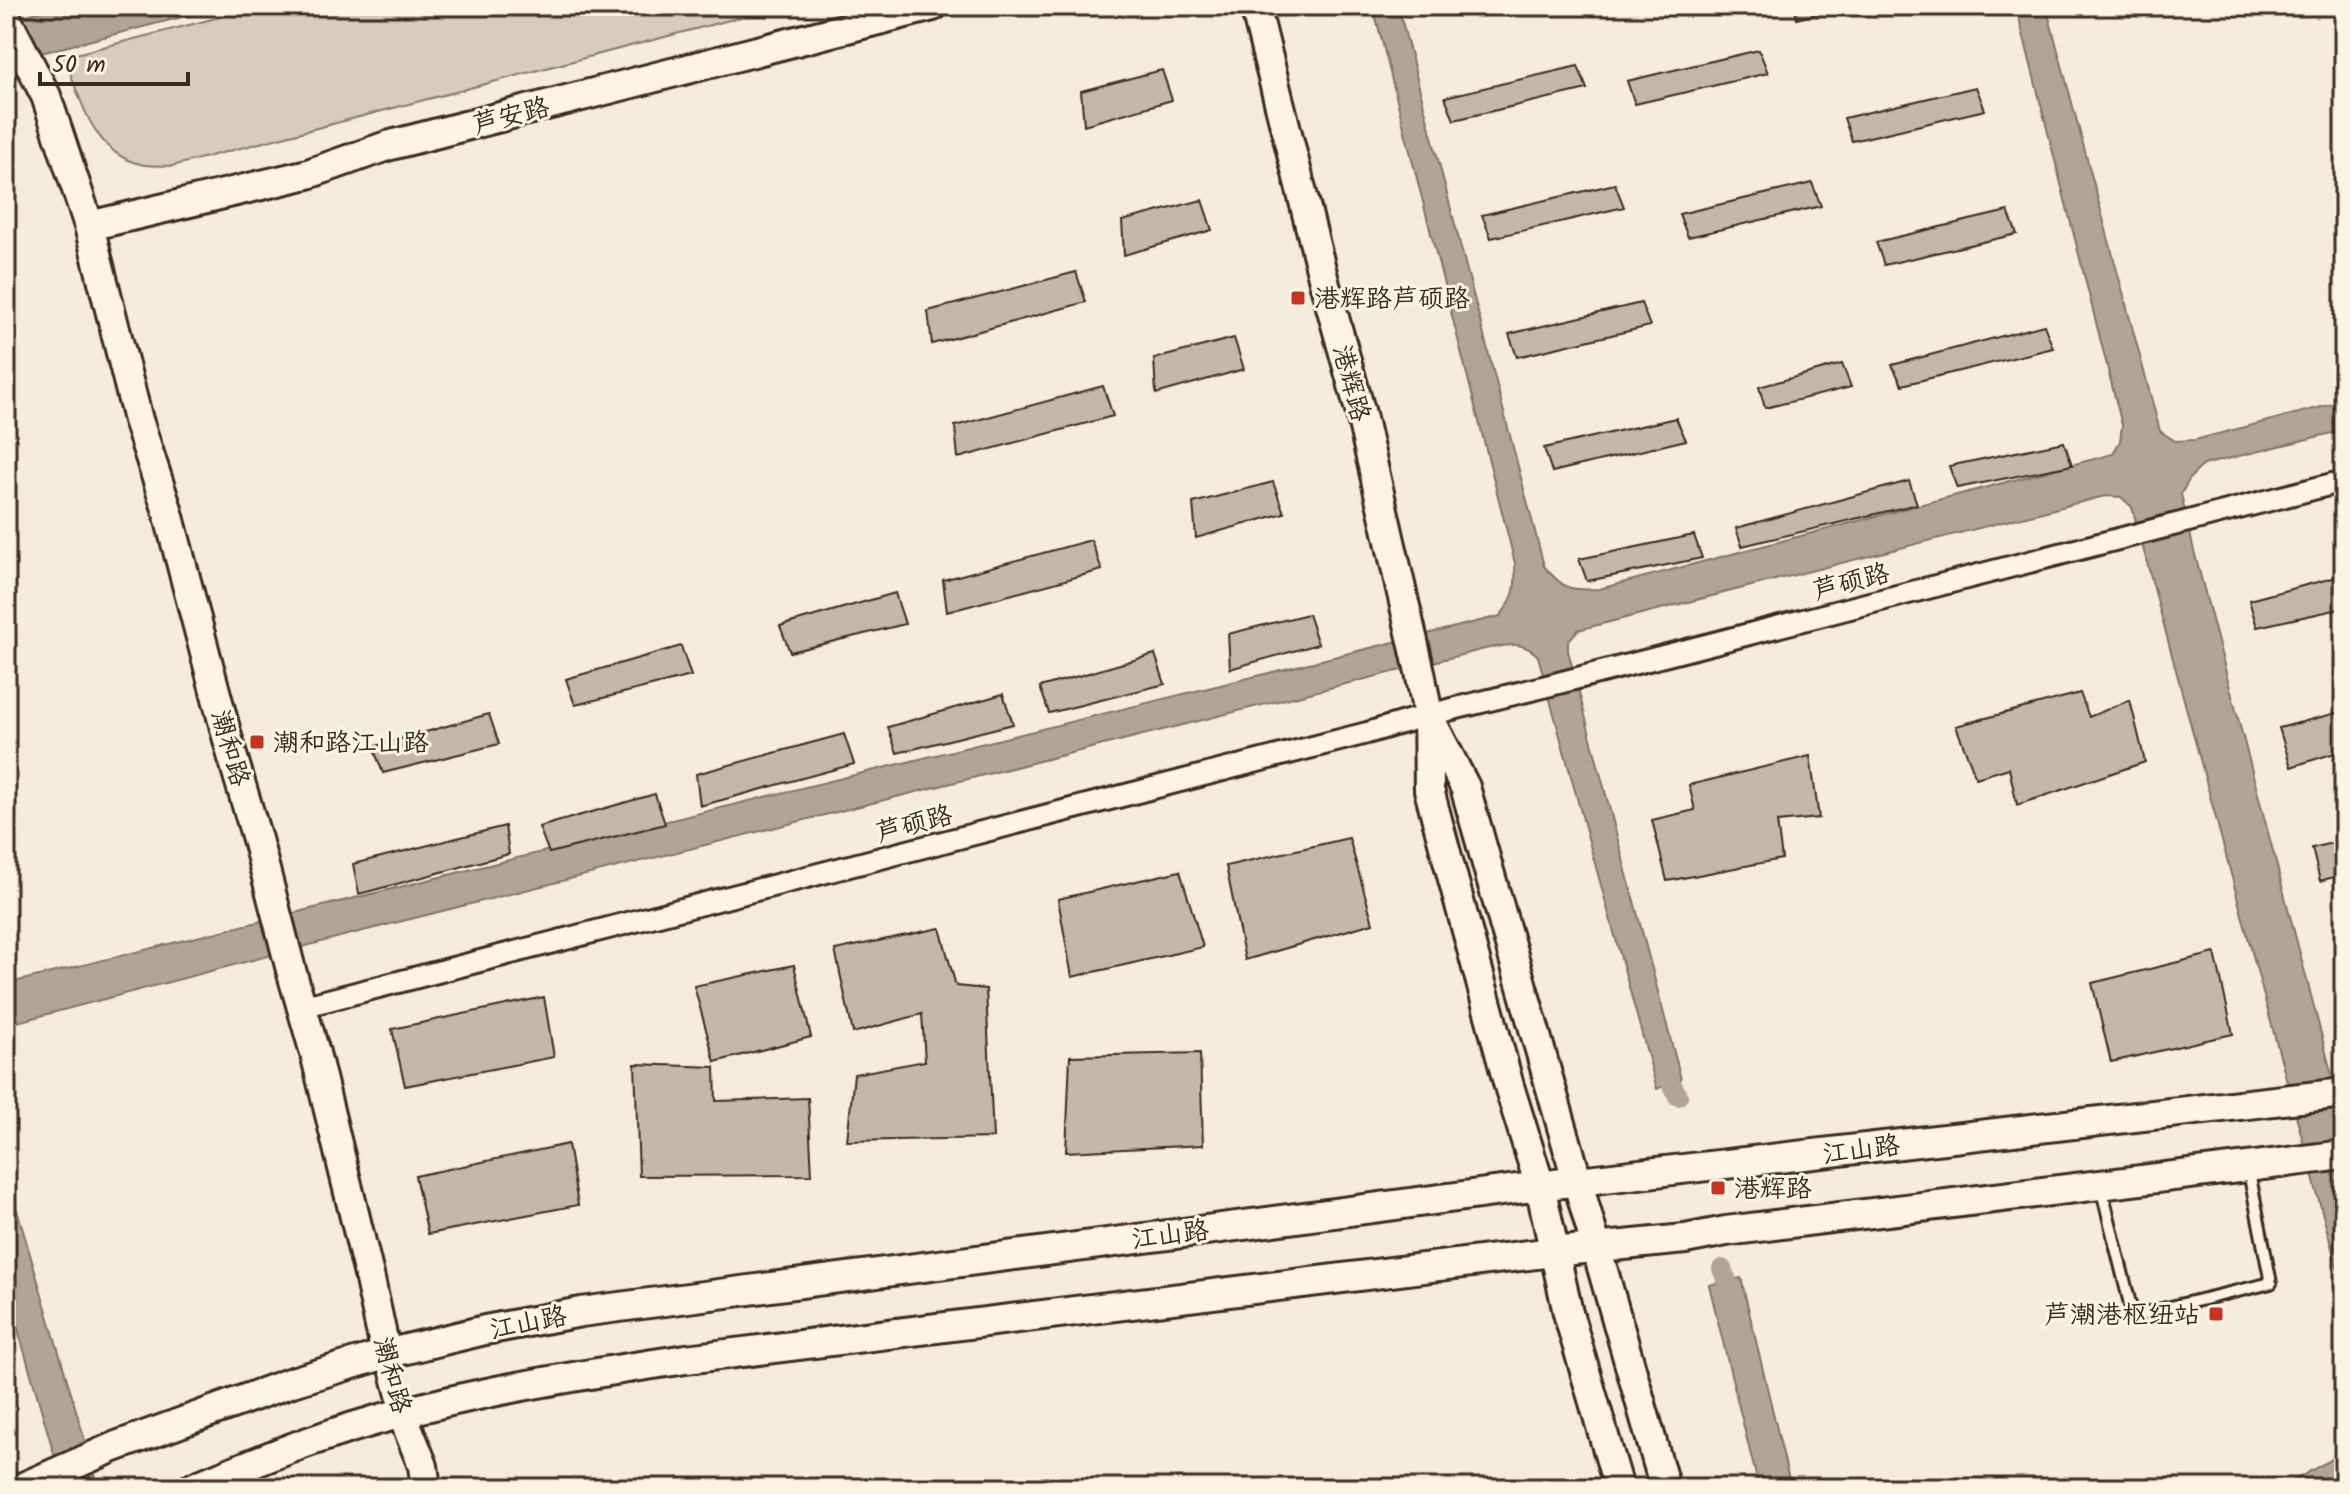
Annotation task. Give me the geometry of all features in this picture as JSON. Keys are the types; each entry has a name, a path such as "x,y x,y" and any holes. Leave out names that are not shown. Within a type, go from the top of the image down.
{"main road":[{"name":"芦安路","path":"89,226 308,174 387,146 933,6"},
{"name":"港辉路","path":"1255,6 1325,285 1361,414 1420,672 1428,715 1429,790 1509,1086 1540,1186 1553,1252 1619,1488"},
{"name":"潮和路","path":"6,18 46,96 89,226 138,420 167,509 333,1123 386,1354"},
{"name":"港辉路","path":"1428,715 1465,787 1665,1488"},
{"name":"江山路","path":"27,1485 114,1447 292,1382 386,1354 485,1330 595,1310 1578,1181 2344,1093"},
{"path":"192,1488 312,1440 402,1414 498,1390 686,1359 2344,1155"},
{"name":"潮和路","path":"402,1414 423,1466 426,1488"}],"street":[{"name":"芦硕路","path":"301,1007 2344,481"},
{"name":"潮和路","path":"386,1354 402,1414"}],"lane":[{"path":"2100,1185 2133,1316 2271,1283 2248,1167"}],"shaded area":[{"path":"62,6 225,6 6,62 6,20"},
{"path":"263,6 783,6 172,166 144,165 124,158 99,136 90,122 64,57"},
{"path":"1373,6 1398,6 1544,566 1567,587 1589,590 2113,454 2120,441 2122,425 2016,6 2046,6 2160,431 2175,441 2195,440 2344,401 2344,430 2203,465 2190,478 2181,494 2344,1121 2344,1293 2132,507 2121,497 2105,496 1578,630 1568,641 1568,651 1681,1079 1657,1089 1538,656 1527,648 1515,645 1489,648 351,934 6,1025 6,984 1500,616 1514,591 1515,563"},
{"path":"6,1173 99,1488 64,1488 6,1288"},
{"path":"1741,1278 1791,1488 1759,1488 1709,1285"},
{"path":"2344,1452 2344,1488 2285,1488 2291,1482"}],"building":[{"path":"1795,6 1847,6 1797,19"},
{"path":"1759,50 1768,73 1635,104 1627,81"},
{"path":"1578,66 1587,89 1454,120 1445,97"},
{"path":"1162,70 1172,100 1084,125 1081,91"},
{"path":"1976,87 1985,110 1852,141 1844,118"},
{"path":"1812,183 1821,206 1688,237 1679,214"},
{"path":"1615,184 1624,207 1491,238 1482,215"},
{"path":"1202,200 1212,230 1124,255 1122,221"},
{"path":"2008,211 2017,234 1884,265 1876,242"},
{"path":"1076,272 1086,302 932,344 928,311"},
{"path":"1641,303 1650,326 1517,357 1509,334"},
{"path":"2044,325 2053,348 1902,385 1892,365"},
{"path":"1234,338 1244,369 1156,394 1154,359"},
{"path":"1842,364 1851,387 1765,408 1759,387"},
{"path":"1103,386 1113,416 958,458 955,426"},
{"path":"1676,418 1686,440 1552,472 1544,448"},
{"path":"2064,442 2072,465 1957,488 1949,466"},
{"path":"1909,481 1917,504 1742,546 1736,528"},
{"path":"1273,482 1284,513 1196,538 1193,503"},
{"path":"1694,535 1702,558 1587,581 1579,559"},
{"path":"1091,540 1102,570 947,612 943,580"},
{"path":"2344,575 2344,608 2257,627 2249,600"},
{"path":"895,593 905,624 790,652 780,626"},
{"path":"1308,614 1318,644 1230,669 1228,634"},
{"path":"681,646 691,676 575,705 566,679"},
{"path":"1155,654 1165,684 1049,713 1040,687"},
{"path":"2080,693 2089,717 2130,700 2145,762 2017,805 2009,768 1976,778 1956,726"},
{"path":"1003,694 1013,724 897,753 888,727"},
{"path":"2344,711 2344,750 2291,767 2279,728"},
{"path":"489,714 499,744 383,773 373,747"},
{"path":"844,734 854,764 700,806 696,774"},
{"path":"1810,756 1819,818 1777,822 1782,859 1667,881 1652,820 1695,810 1689,785"},
{"path":"655,794 665,824 549,853 539,827"},
{"path":"505,826 509,854 359,894 353,864"},
{"path":"1349,838 1373,923 1245,960 1226,866"},
{"path":"2344,840 2344,874 2320,881 2312,848"},
{"path":"1180,871 1203,947 1072,977 1058,899"},
{"path":"940,928 956,986 986,989 993,1138 847,1141 854,1074 925,1061 922,1014 853,1033 835,950"},
{"path":"2215,953 2233,1034 2111,1062 2092,983"},
{"path":"794,965 811,1037 715,1062 694,986"},
{"path":"544,997 554,1057 405,1086 392,1029"},
{"path":"1200,1053 1203,1145 1066,1152 1070,1056"},
{"path":"635,1064 715,1067 716,1101 808,1098 812,1175 639,1176"},
{"path":"568,1144 578,1205 428,1234 415,1176"}],"waterway":[{"path":"1671,1083 1678,1096"},
{"path":"1722,1269 1727,1281"}],"place":[{"name":"港辉路芦硕路","path":"1298,298"},
{"name":"潮和路江山路","path":"257,742"},
{"name":"港辉路","path":"1718,1188"},
{"name":"芦潮港枢纽站","path":"2216,1314"}]}
